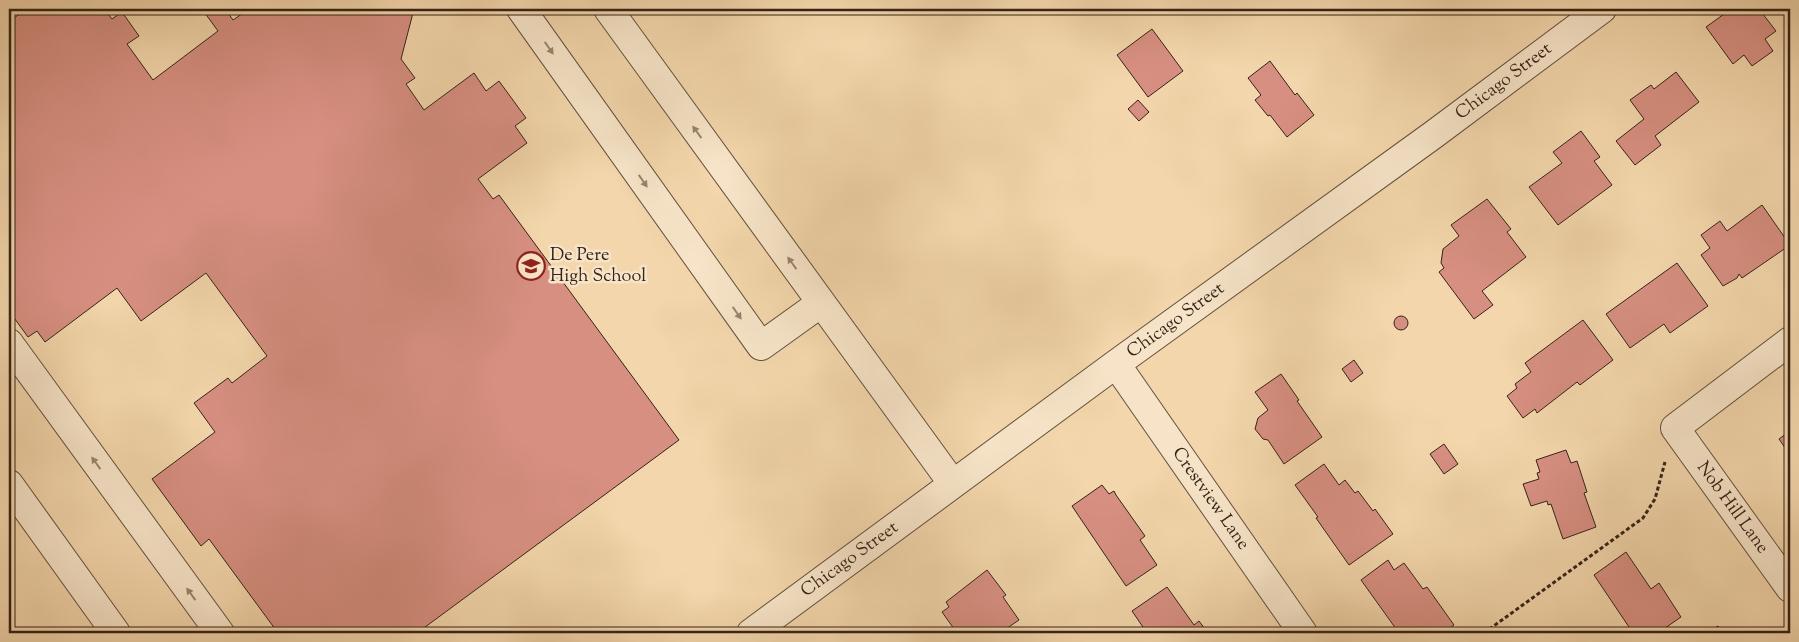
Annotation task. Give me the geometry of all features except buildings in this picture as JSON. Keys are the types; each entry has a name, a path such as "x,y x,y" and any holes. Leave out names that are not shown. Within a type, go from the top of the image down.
{"street":[{"path":"521,9 761,346 821,303"},
{"path":"608,9 953,484"},
{"name":"Chicago Street","path":"751,633 1116,364 1433,135 1602,9"},
{"path":"1675,428 1790,341"},
{"path":"9,343 220,633"},
{"name":"Crestview Lane","path":"1116,364 1303,633"},
{"name":"Nob Hill Lane","path":"1675,428 1790,588"},
{"path":"9,484 116,633"}],"path":[{"path":"1484,633 1643,518 1655,499 1675,428"}],"place":[{"name":"De Pere High School","path":"531,266"}]}
